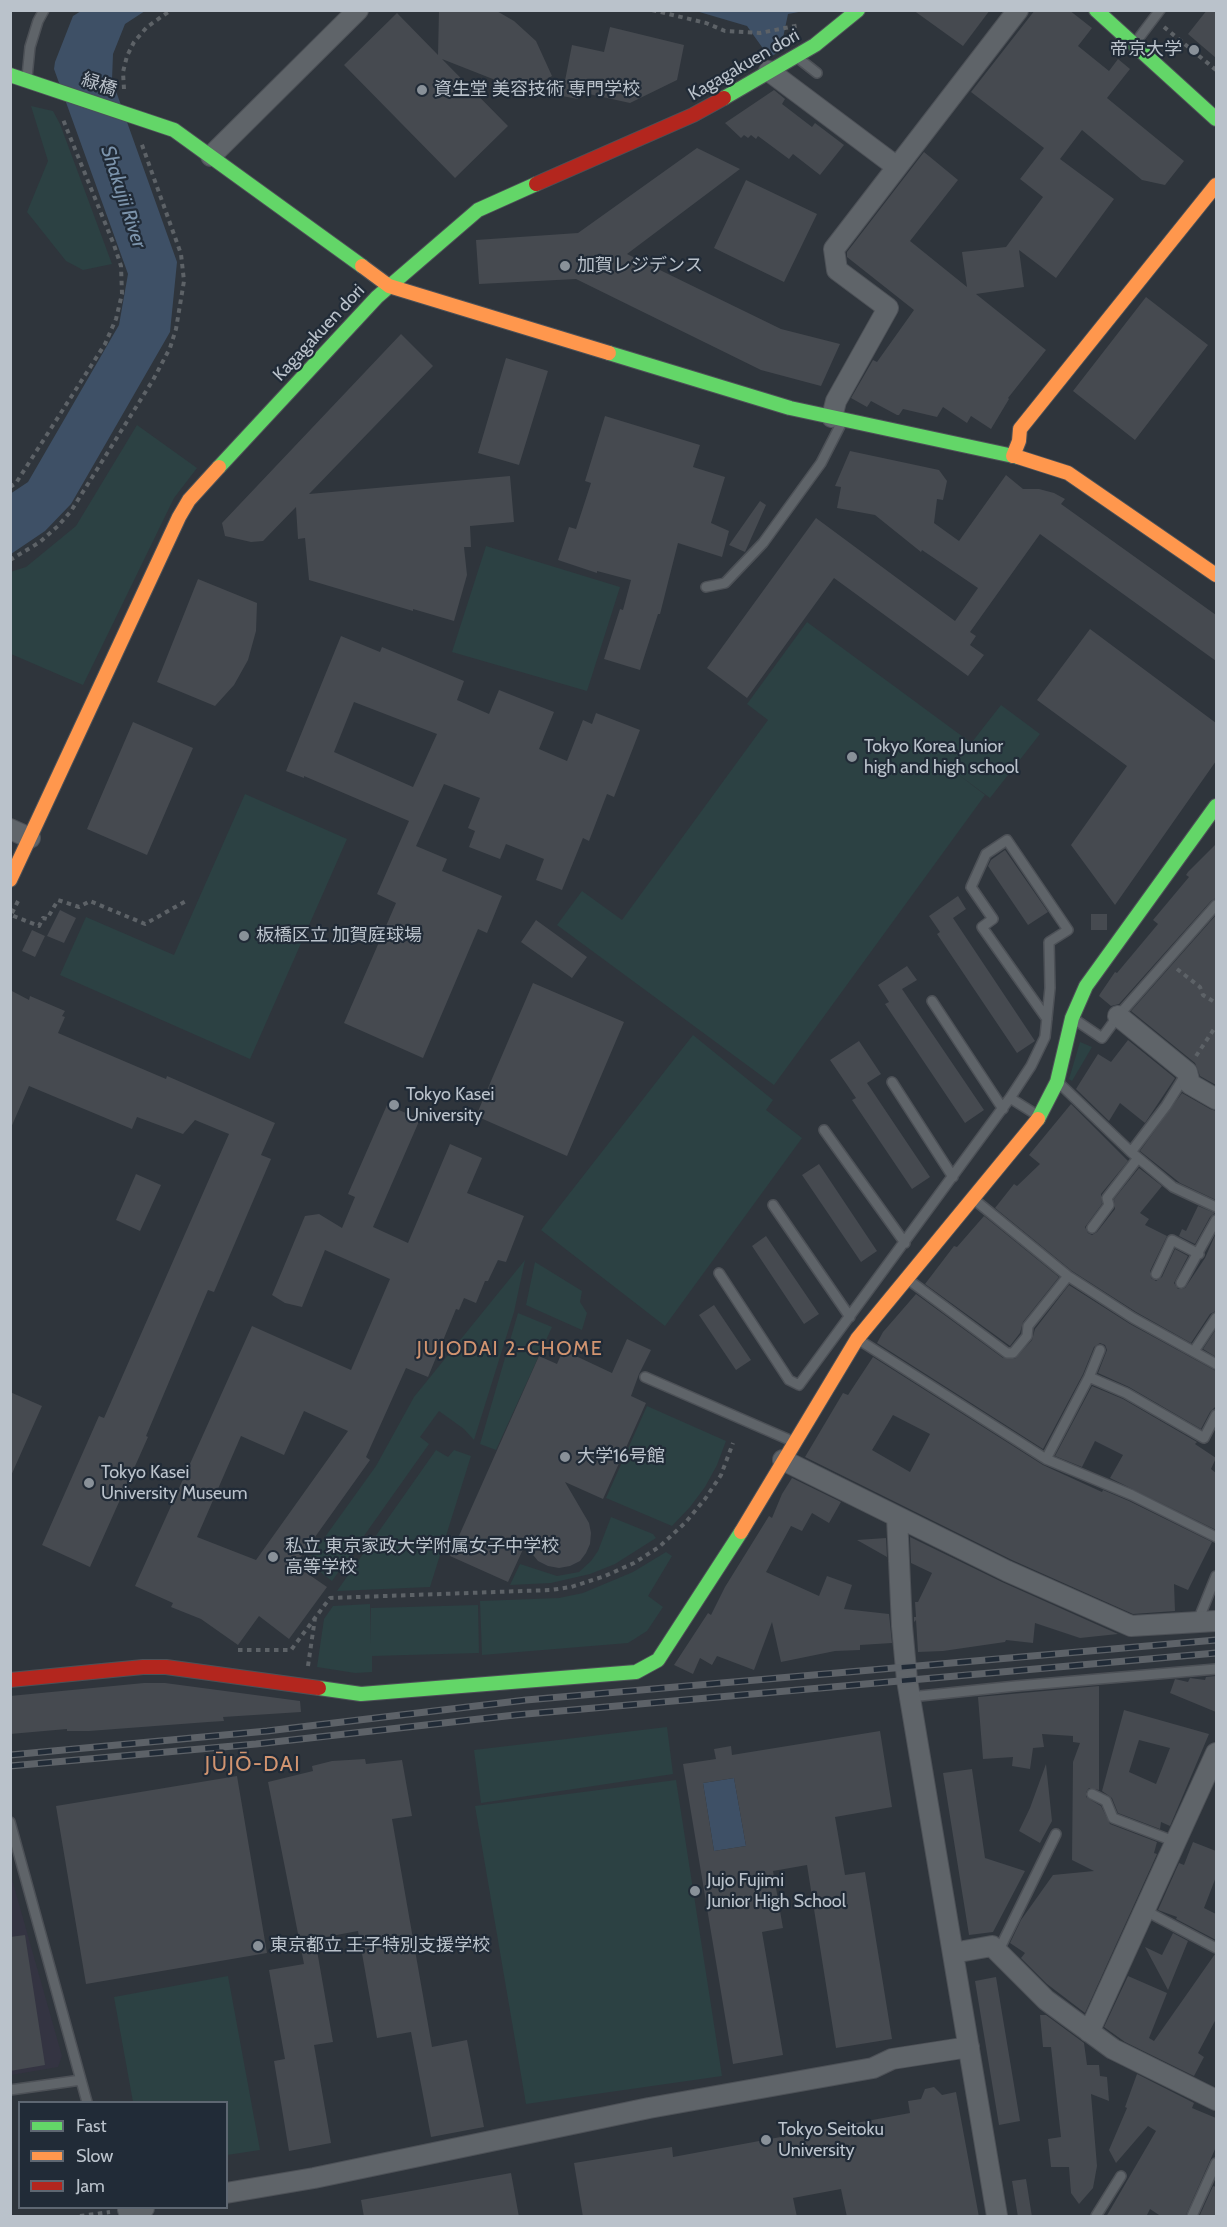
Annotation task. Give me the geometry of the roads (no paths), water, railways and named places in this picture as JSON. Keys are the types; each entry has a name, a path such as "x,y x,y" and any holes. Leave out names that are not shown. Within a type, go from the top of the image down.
{"street":[{"path":"211,156 358,10"},
{"name":"Kagagakuen dori","path":"10,880 179,517 189,500 376,297 478,210 693,115 834,32 858,10"},
{"path":"837,418 836,401 888,308 837,270 834,249 1018,10"},
{"path":"1096,10 1216,119"},
{"path":"769,71 897,167"},
{"name":"緑橋","path":"10,75 174,130 389,286 774,403 1013,456 1068,473 1216,575"},
{"path":"1013,456 1019,441 1020,429 1216,185"},
{"path":"10,1680 143,1667 166,1667 361,1694 636,1672 658,1660 717,1571 857,1339 1039,1116 1057,1082 1072,1018 1086,986 1216,806"},
{"path":"10,829 30,838"},
{"path":"1118,1016 1187,1072 1190,1084 1216,1099"},
{"path":"783,1460 1056,1594 1131,1626 1207,1622"},
{"path":"897,1517 902,1626 910,1697 997,2217"},
{"path":"1089,2032 1216,1753"},
{"path":"953,1953 992,1946 1046,2000 1113,2049 1216,2100"},
{"path":"228,2193 326,2176 649,2108 873,2068 892,2059 969,2047"}],"lane":[{"path":"27,80 30,48 38,21 44,10"},
{"path":"1133,45 1157,14"},
{"path":"796,56 817,73"},
{"path":"706,587 725,584 763,543 821,463 837,418"},
{"path":"718,1273 789,1380 799,1385 1003,1109 1031,1066 1045,1037 1047,1019 1050,988 1049,942 1068,930 1007,840 986,854 971,887 993,919 982,927 1047,1019"},
{"path":"1072,1018 1102,1038 1118,1016 1216,905"},
{"path":"932,1000 1003,1109"},
{"path":"1092,1228 1109,1205 1107,1198 1187,1072"},
{"path":"892,1082 953,1176"},
{"path":"1057,1082 1173,1187 1216,1207"},
{"path":"1010,1098 1039,1116"},
{"path":"824,1130 905,1243"},
{"path":"973,1198 1068,1275 1133,1318 1216,1364"},
{"path":"773,1205 850,1317"},
{"path":"1181,1283 1216,1220"},
{"path":"1156,1274 1172,1240 1199,1254"},
{"path":"908,1279 1007,1353 1013,1353 1027,1335 1028,1326 1068,1275"},
{"path":"1194,1351 1216,1318"},
{"path":"857,1339 1046,1459 1132,1495 1216,1537"},
{"path":"1046,1459 1089,1377 1100,1350"},
{"path":"645,1377 794,1442"},
{"path":"1089,1377 1135,1398 1204,1438 1216,1415"},
{"path":"1207,1622 1216,1576"},
{"path":"910,1697 1216,1670"},
{"path":"1092,1794 1106,1801 1113,1818 1176,1842"},
{"path":"10,1822 86,2101"},
{"path":"998,1952 1056,1834"},
{"path":"1146,1911 1216,1948"},
{"path":"10,2090 81,2080"},
{"path":"1192,2217 1216,2163"},
{"path":"1096,2217 1121,2176"}],"water":[{"name":"Shakujii River","path":"81,11 145,11 125,24 113,54 112,80 177,262 170,332 71,504 45,531 11,554 10,494 28,482 119,325 128,274 54,69 73,16"},
{"path":"696,11 804,11 788,14 780,52 769,57 747,26"},
{"path":"734,1778 746,1846 714,1851 703,1783"}],"railway":[{"path":"10,1755 267,1731 526,1700 1216,1640"},
{"path":"10,1766 256,1744 515,1715 1216,1653"}],"place":[{"name":"帝京大学","path":"1194,50"},
{"name":"資生堂 美容技術 専門学校","path":"422,90"},
{"name":"加賀レジデンス","path":"565,266"},
{"name":"Tokyo Korea Junior high and high school","path":"852,757"},
{"name":"板橋区立 加賀庭球場","path":"244,936"},
{"name":"Tokyo Kasei University","path":"394,1105"},
{"name":"大学16号館","path":"565,1457"},
{"name":"Tokyo Kasei University Museum","path":"89,1483"},
{"name":"私立 東京家政大学附属女子中学校 高等学校","path":"273,1557"},
{"name":"Jujo Fujimi Junior High School","path":"695,1891"},
{"name":"東京都立 王子特別支援学校","path":"258,1946"},
{"name":"Tokyo Seitoku University","path":"766,2140"}],"district":[{"name":"JUJODAI 2-CHOME","path":"510,1349"},
{"name":"JŪJŌ-DAI","path":"253,1765"}]}
